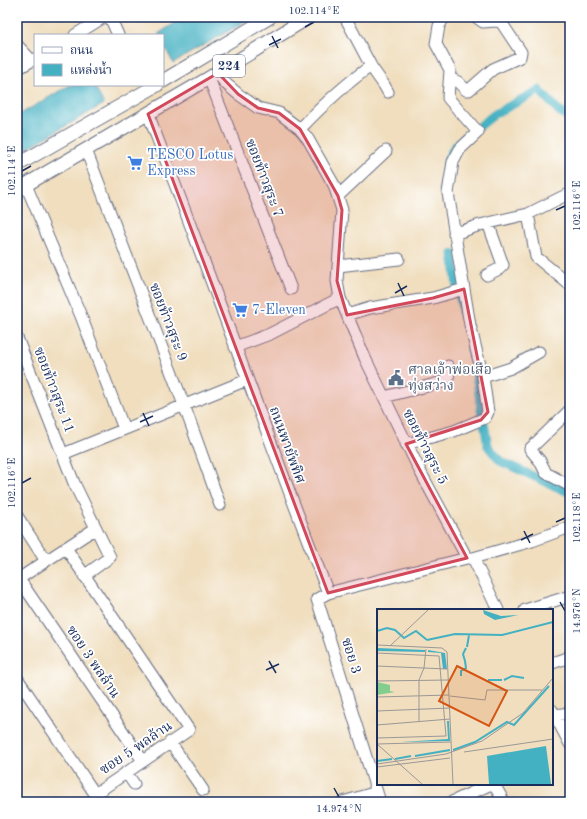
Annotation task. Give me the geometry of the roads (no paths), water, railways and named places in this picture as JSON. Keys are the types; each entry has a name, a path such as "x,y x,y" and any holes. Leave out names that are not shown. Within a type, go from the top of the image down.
{"main road":[{"path":"164,80 270,17"},
{"name":"224","path":"22,188 214,75 309,17"},
{"path":"17,165 142,89 153,86"},
{"path":"142,89 148,114"}],"street":[{"path":"76,34 104,17"},
{"path":"110,17 118,34"},
{"path":"345,17 371,66 388,92"},
{"path":"406,444 454,431 486,418 488,412 483,377 470,325 448,193 453,162 460,149 478,132 448,98 450,70 436,44 439,26 444,17"},
{"path":"450,78 458,82 464,89 469,90 493,69 520,57 521,52 501,22 483,22 476,17"},
{"path":"17,45 33,60 17,70"},
{"path":"300,129 330,98 371,66"},
{"name":"ซอยท้าวสุระ 5","path":"214,75 258,108 279,113 300,129 308,139 334,185 342,210 337,281 340,298 365,358 406,444 470,558"},
{"name":"ซอยท้าวสุระ 7","path":"214,75 291,289"},
{"name":"ถนนพายัพทิศ","path":"148,114 181,197 235,348 328,592"},
{"name":"ซอยท้าวสุระ 9","path":"86,150 184,405 220,505"},
{"path":"338,196 386,151"},
{"path":"22,188 81,316 124,429"},
{"path":"454,234 488,223 528,214 569,196"},
{"path":"528,214 536,257 570,285"},
{"path":"487,275 502,266 488,223"},
{"path":"338,266 399,258"},
{"path":"347,315 370,308 433,298 464,289"},
{"path":"235,348 270,334 340,298"},
{"name":"ซอยท้าวสุระ 11","path":"17,338 74,483 110,558 84,576"},
{"path":"483,377 511,368 539,352"},
{"path":"384,397 443,382 449,377 448,366"},
{"path":"62,454 247,380"},
{"path":"570,410 530,449 540,461 546,473 570,486"},
{"path":"17,516 46,561"},
{"path":"328,592 470,558 532,541 570,527"},
{"path":"18,580 96,528"},
{"name":"ซอย 5 พลล้าน","path":"17,678 95,794 189,730 66,548"},
{"path":"470,558 497,609"},
{"name":"ซอย 3 พลล้าน","path":"18,580 143,761"},
{"name":"ซอย 3","path":"328,592 318,599 379,797"},
{"path":"528,609 570,596"},
{"path":"553,663 570,657"},
{"path":"570,713 553,713 570,744"},
{"path":"170,742 203,790"},
{"path":"126,772 134,784"},
{"path":"452,802 490,785"},
{"path":"493,785 504,802"},
{"path":"343,802 379,797"}],"water":[{"path":"184,17 253,17 173,63 164,45 164,34 158,34"},
{"path":"68,86 95,86 104,104 17,154 17,116"}],"waterway":[{"path":"481,125 495,114 539,90 559,111 570,118"},
{"path":"444,188 449,157 456,146 470,133"},
{"path":"453,254 457,287"},
{"path":"459,293 463,315"},
{"path":"471,349 482,415"},
{"path":"484,423 488,446 500,461 570,493"}],"place":[{"name":"TESCO Lotus Express","path":"135,163"},
{"name":"7-Eleven","path":"240,310"},
{"name":"ศาลเจ้าพ่อเสือ ทุ่งสว่าง","path":"396,378"}]}
